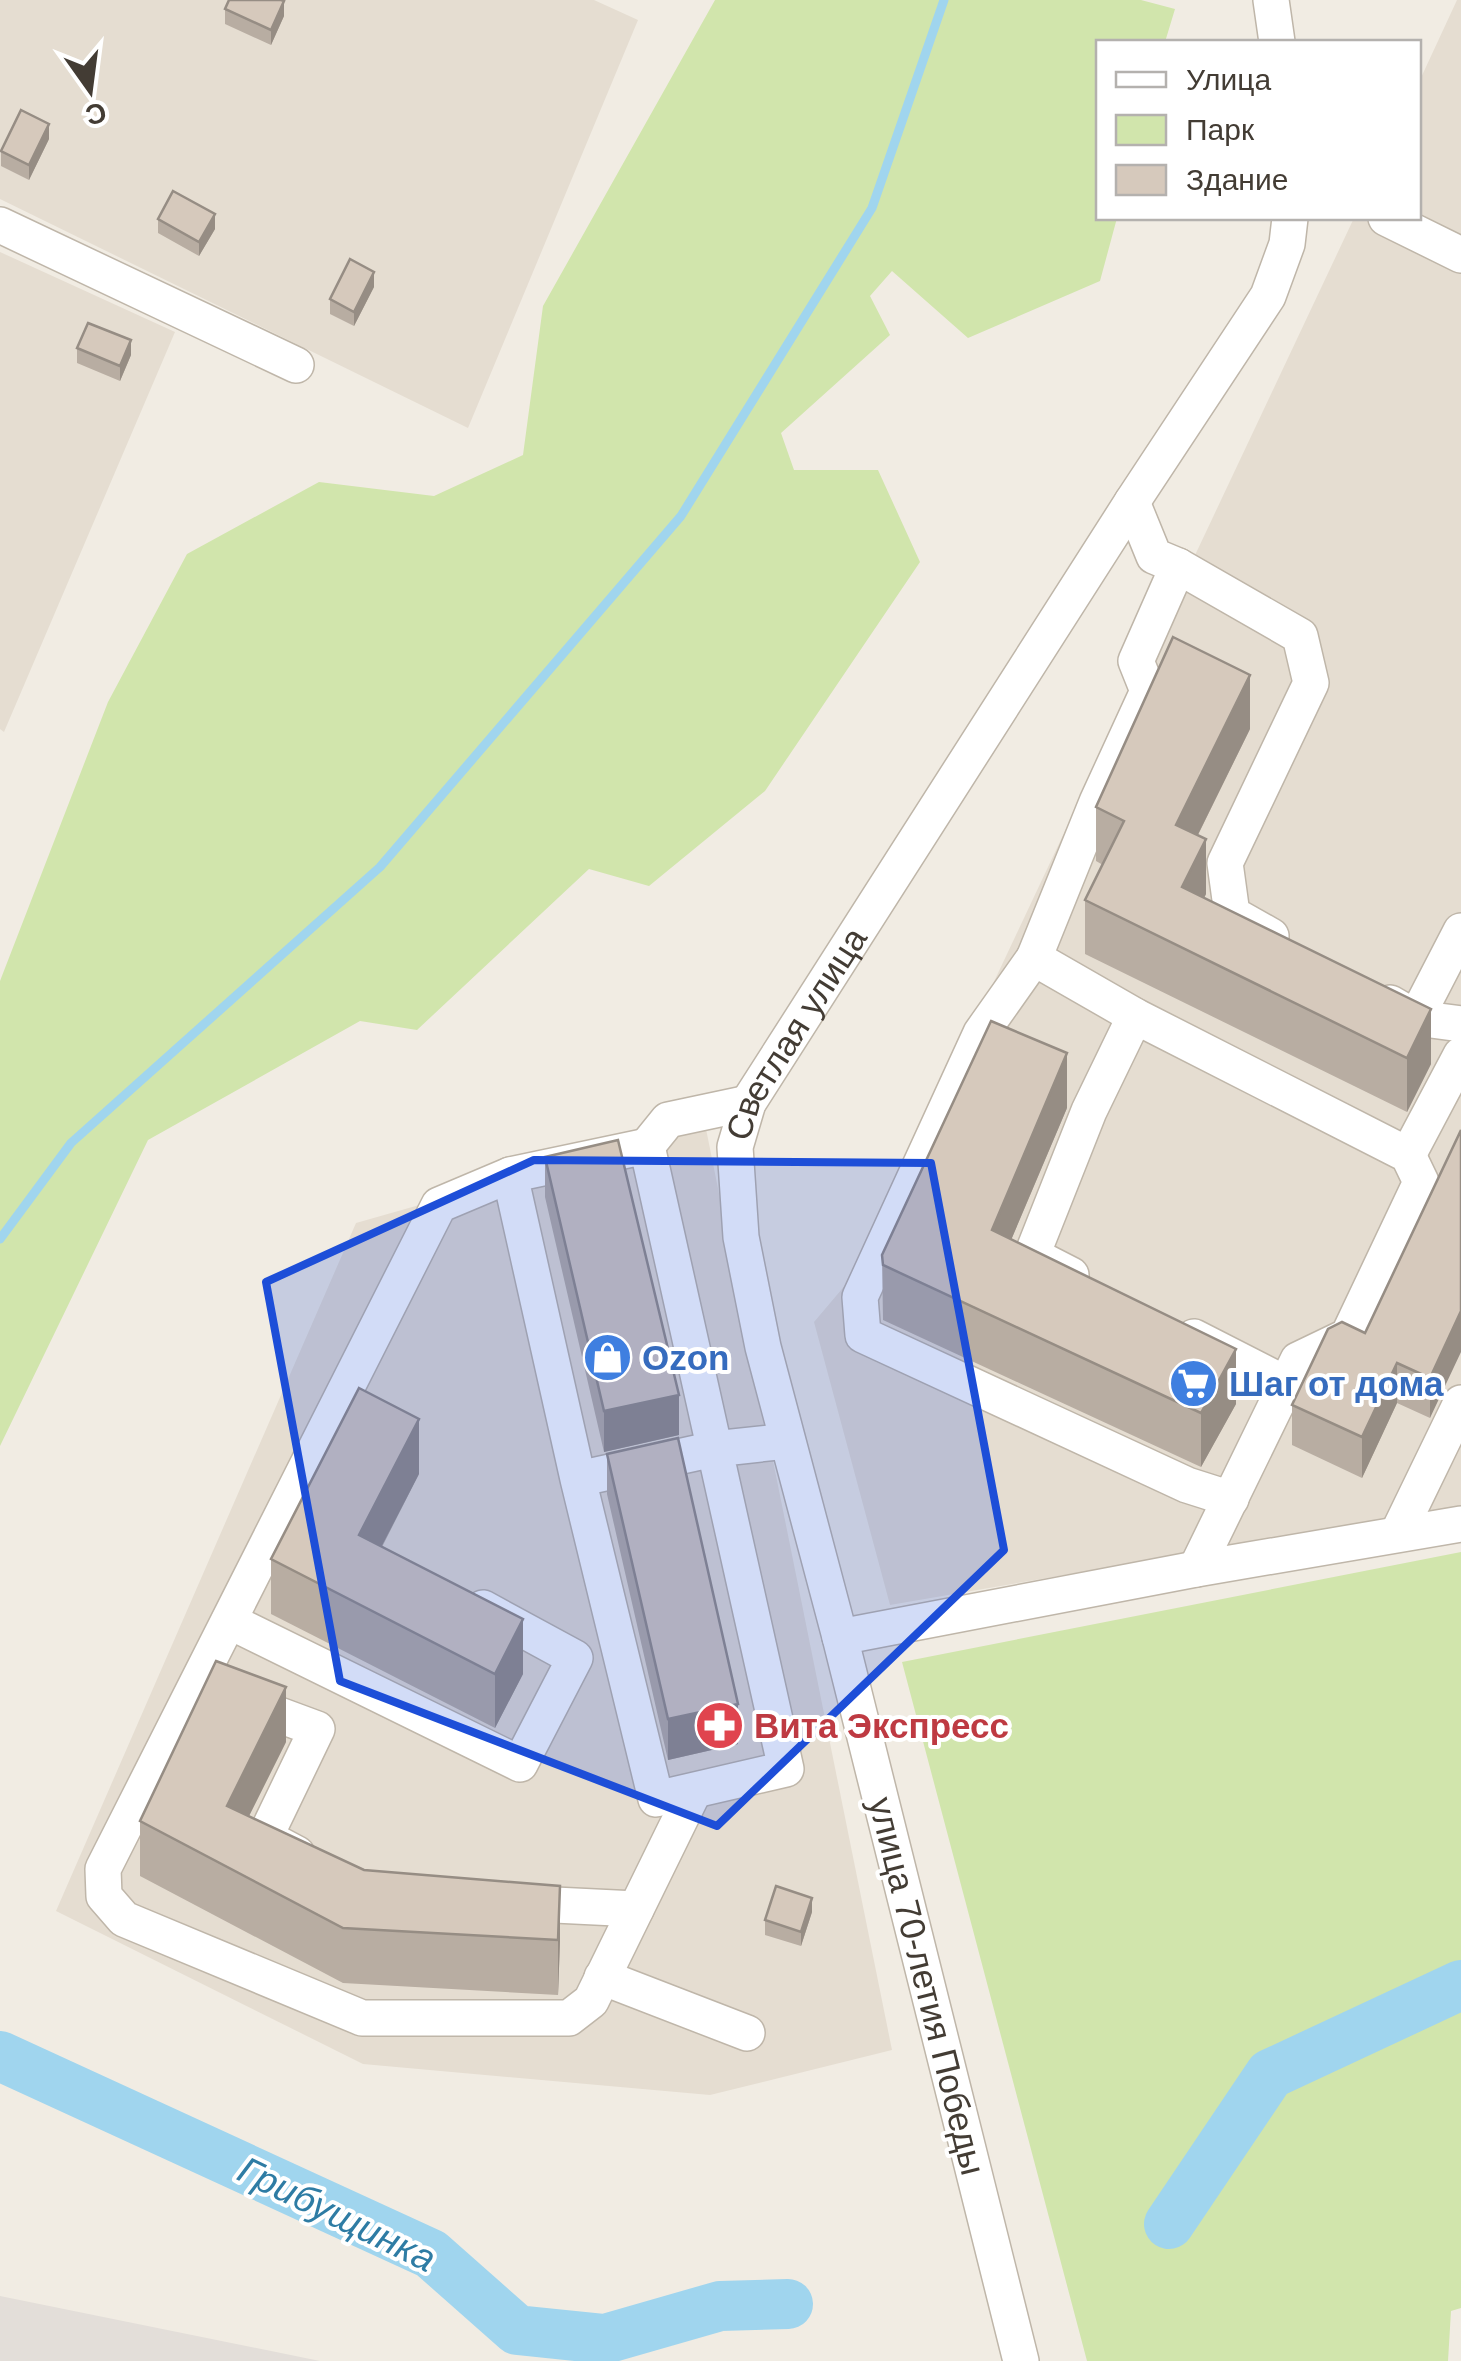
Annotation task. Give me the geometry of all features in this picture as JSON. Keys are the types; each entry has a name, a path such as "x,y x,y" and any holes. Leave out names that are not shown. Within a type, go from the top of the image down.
{"street":[{"path":"1271,0 1277,40"},
{"name":"Светлая улица","path":"840,1637 762,1347 742,1236 736,1147 748,1102 1268,296 1287,244 1290,220"},
{"path":"1390,220 1461,255"},
{"path":"0,225 296,365"},
{"path":"1132,502 1154,556 1300,636 1311,683 1226,862 1232,914 1299,952"},
{"path":"1178,566 1136,661 1148,691 1097,802 1034,958 981,1032 860,1298 863,1336 1187,1485 1231,1499"},
{"path":"1416,1018 1461,931"},
{"path":"1034,958 1134,1016 1408,1156 1421,1182 1348,1336 1298,1360 1196,1568"},
{"path":"1366,990 1416,1018 1461,1024"},
{"path":"1100,1289 1032,1254 1089,1111 1134,1016"},
{"path":"1408,1156 1461,1055"},
{"path":"694,1791 591,2001 569,2018 362,2018 124,1919 104,1896 103,1869 439,1205 510,1175 647,1146 668,1120 748,1102"},
{"path":"510,1175 656,1800 786,1770 647,1146"},
{"path":"1168,1324 1286,1384"},
{"path":"1398,1533 1461,1403"},
{"path":"578,1479 714,1449 787,1441"},
{"path":"840,1637 1196,1568 1461,1524"},
{"path":"229,1620 520,1764 574,1658 456,1593"},
{"name":"улица 70-летия Победы","path":"840,1637 1021,2361"},
{"path":"196,1685 317,1729 265,1837 332,1871"},
{"path":"480,1902 636,1909"},
{"path":"602,1978 747,2033"}],"highlighted area":[{"path":"534,1160 931,1163 1004,1550 717,1826 340,1681 266,1282"}],"shaded area":[{"path":"0,0 594,0 638,20 468,428 0,199"},
{"path":"1457,0 1461,0 1461,1507 890,1605 814,1322 858,1270 1353,220 1421,220 1421,78"},
{"path":"0,252 175,332 4,732 0,729"},
{"path":"705,1124 892,2050 710,2095 363,2064 56,1911 356,1223"},
{"path":"0,2296 320,2361 0,2361"}],"green space":[{"path":"715,0 1141,0 1175,9 1166,40 1096,40 1096,220 1116,220 1100,281 968,338 892,271 870,296 890,335 781,433 794,470 878,470 920,562 765,791 649,886 589,869 417,1030 360,1021 148,1140 0,1446 0,981 108,702 187,554 319,482 434,496 523,455 543,306"},
{"path":"1461,1552 1461,2308 1451,2311 1448,2361 1087,2361 902,1662"}],"building":[{"path":"229,0 284,1 271,30 225,9"},
{"path":"21,110 49,124 29,165 1,151"},
{"path":"173,191 215,214 199,242 158,219"},
{"path":"350,259 374,272 354,312 330,299"},
{"path":"88,323 131,340 120,366 77,348"},
{"path":"1173,637 1250,675 1176,825 1206,839 1182,887 1431,1009 1407,1058 1085,900 1124,821 1096,807"},
{"path":"991,1021 1067,1053 992,1230 1236,1349 1201,1413 883,1265 882,1255"},
{"path":"1461,1130 1461,1311 1430,1378 1397,1363 1362,1437 1292,1405 1328,1329 1342,1322 1365,1333"},
{"path":"618,1140 679,1395 604,1411 545,1157"},
{"path":"359,1388 419,1419 359,1535 523,1619 495,1674 271,1559"},
{"path":"678,1438 738,1704 668,1719 607,1454"},
{"path":"216,1661 286,1687 227,1806 364,1870 560,1886 558,1940 343,1928 140,1821"},
{"path":"776,1886 812,1898 801,1932 765,1920"}],"waterway":[{"path":"0,1239 71,1143 380,867 681,516 872,208 944,0"},
{"name":"Грибущинка","path":"1169,2224 1270,2074 1461,1985"},
{"name":"Грибущинка","path":"0,2056 431,2254 517,2330 605,2339 720,2306 788,2304"}],"place":[{"name":"Ozon","path":"607,1358"},
{"name":"Шаг от дома","path":"1194,1384"},
{"name":"Вита Экспресс","path":"719,1726"}]}
